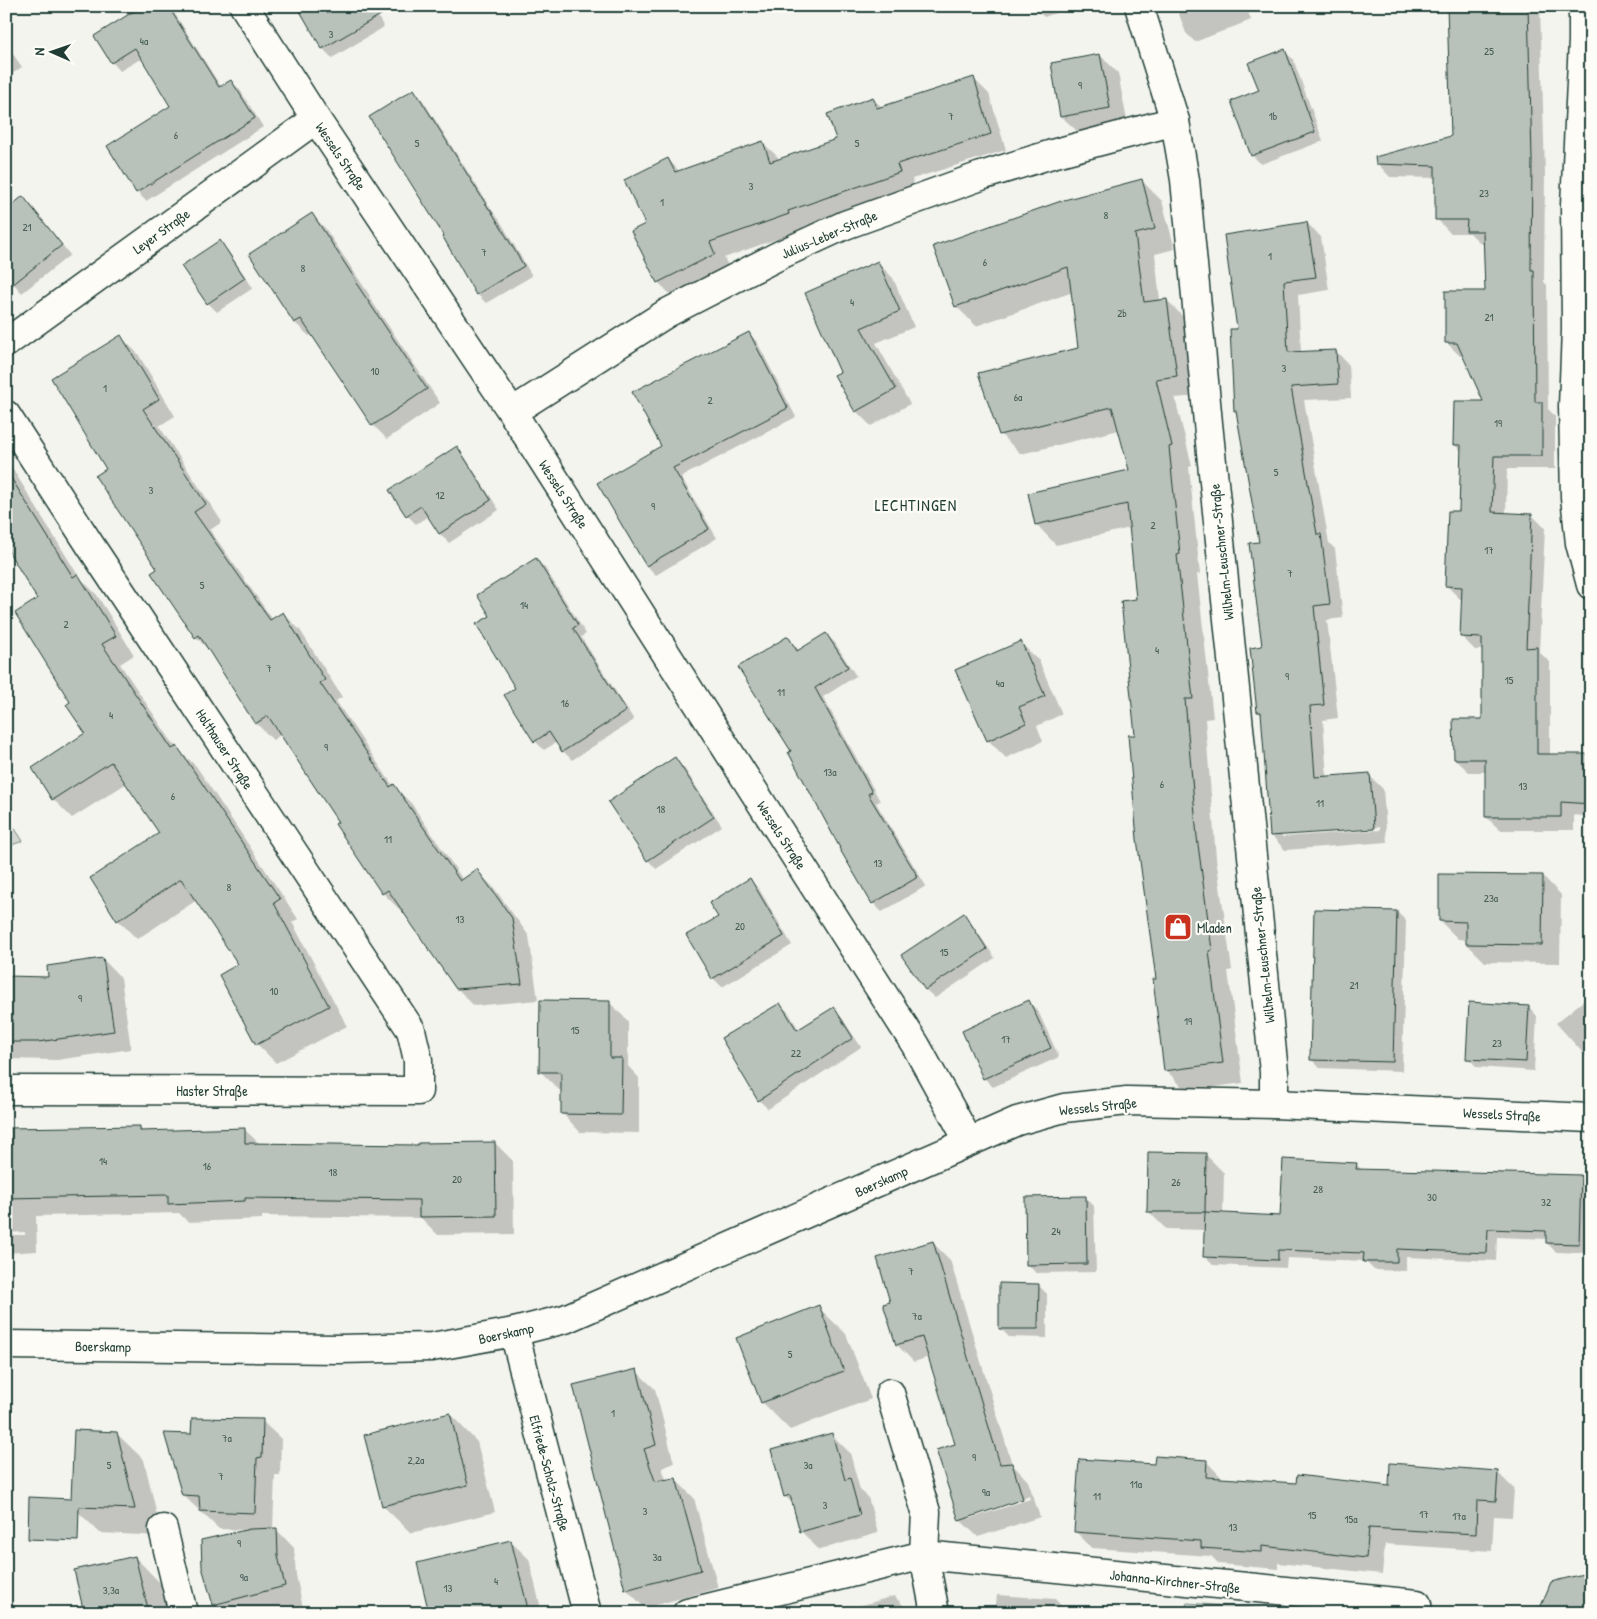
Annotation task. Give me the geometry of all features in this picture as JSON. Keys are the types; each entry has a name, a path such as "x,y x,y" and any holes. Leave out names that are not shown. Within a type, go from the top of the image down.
{"street":[{"name":"Wessels Straße","path":"244,6 316,119 512,412 915,1044 969,1142 1017,1121 1064,1108 1127,1101 1274,1104 1591,1118"},
{"name":"Wilhelm-Leuschner-Straße","path":"1139,6 1175,121 1185,180 1274,1072 1274,1104"},
{"path":"1583,6 1583,205 1573,406 1575,497 1580,543 1591,585"},
{"name":"Leyer Straße","path":"6,343 316,119"},
{"name":"Julius-Leber-Straße","path":"512,412 667,313 780,255 845,225 981,176 1052,154 1175,121"},
{"name":"Holthauser Straße","path":"6,415 411,1030 418,1060 418,1091"},
{"name":"Haster Straße","path":"6,1090 418,1091"},
{"name":"Boerskamp","path":"6,1345 340,1349 423,1348 514,1332 565,1319 969,1142"},
{"name":"Elfriede-Scholz-Straße","path":"514,1332 587,1613"},
{"path":"890,1393 926,1512 924,1555 935,1613"},
{"path":"163,1529 183,1613"},
{"name":"Johanna-Kirchner-Straße","path":"687,1613 924,1555 1417,1604 1418,1613"}],"shaded area":[{"path":"6,815 23,841 6,847"},
{"path":"1187,1603 1319,1613 1183,1613"}],"building":[{"path":"142,6 168,6 219,87 231,80 255,118 136,193 107,146 170,106 135,48 111,63 94,36"},
{"path":"297,6 396,6 322,49"},
{"path":"1447,6 1528,6 1532,158 1531,270 1534,270 1535,402 1542,402 1542,456 1494,456 1492,512 1532,514 1526,648 1537,647 1537,754 1591,754 1591,804 1561,802 1561,817 1485,817 1485,759 1454,759 1453,719 1482,719 1482,638 1460,637 1462,587 1445,586 1448,511 1459,511 1461,445 1453,445 1454,401 1483,401 1457,343 1445,343 1445,291 1485,291 1483,231 1466,231 1467,220 1435,220 1435,166 1376,164 1375,157 1451,136"},
{"path":"1285,49 1315,132 1251,156 1231,101 1259,90 1248,63"},
{"path":"1100,54 1110,108 1060,117 1051,63"},
{"path":"974,77 991,134 897,164 900,172 788,211 789,214 710,242 715,254 657,283 631,231 645,224 624,180 668,158 675,172 763,141 770,162 836,139 827,114 873,97 877,108"},
{"path":"414,89 524,266 476,295 444,236 369,117"},
{"path":"1142,179 1155,229 1135,234 1144,302 1167,299 1177,376 1156,379 1172,446 1169,447 1180,554 1177,555 1193,699 1185,699 1197,837 1212,950 1209,951 1223,1063 1164,1071 1153,979 1156,979 1137,839 1128,735 1135,735 1121,601 1136,599 1127,504 1035,525 1028,493 1129,470 1112,407 999,435 978,373 1078,348 1068,267 955,307 933,246 1064,200"},
{"path":"23,196 62,245 6,290 6,210"},
{"path":"312,213 427,389 372,426 301,319 294,323 249,254"},
{"path":"1307,222 1316,277 1284,281 1288,352 1336,350 1338,384 1291,387 1317,534 1321,534 1330,604 1314,606 1324,705 1310,706 1315,777 1370,773 1374,829 1270,836 1261,712 1257,712 1250,648 1262,646 1249,543 1259,542 1236,411 1234,411 1230,329 1237,329 1224,235"},
{"path":"220,240 245,278 207,304 181,266"},
{"path":"878,261 900,311 861,328 896,389 855,412 834,375 840,372 805,293"},
{"path":"749,332 788,408 673,468 709,529 646,566 597,483 661,446 632,392"},
{"path":"121,335 159,399 143,409 206,504 194,512 270,620 283,612 325,680 320,683 390,787 394,784 460,881 477,869 512,918 522,984 456,989 388,890 382,894 335,824 338,822 268,716 255,724 199,635 195,638 151,573 157,569 95,476 106,469 51,378"},
{"path":"457,446 491,500 439,534 421,506 406,516 389,490"},
{"path":"6,470 73,577 78,574 116,636 102,644 172,749 177,746 280,899 274,903 329,1006 256,1045 219,975 238,964 181,879 117,921 90,878 159,833 111,762 52,800 32,768 85,733 66,705 70,702 15,613 37,599 6,547"},
{"path":"536,558 578,625 573,628 626,711 562,752 549,732 534,742 504,695 515,688 476,624 490,616 477,595"},
{"path":"826,633 848,667 815,688 872,792 868,794 918,877 872,904 839,848 788,752 791,751 738,667 788,636 797,651"},
{"path":"1021,641 1045,696 1019,707 1026,723 987,741 955,670"},
{"path":"675,757 714,817 647,861 608,802"},
{"path":"1439,874 1543,875 1542,945 1466,944 1466,922 1439,921"},
{"path":"750,878 784,936 712,979 686,935 718,917 709,903"},
{"path":"1314,909 1397,911 1393,1062 1310,1060"},
{"path":"964,913 987,949 925,990 901,955"},
{"path":"103,958 114,1031 38,1042 6,1042 6,976 48,977 47,966"},
{"path":"540,1000 610,1001 610,1058 622,1058 621,1115 561,1114 561,1072 539,1072"},
{"path":"1029,1000 1051,1048 983,1079 962,1031"},
{"path":"1469,1002 1529,1006 1526,1062 1466,1059"},
{"path":"780,1003 797,1030 834,1007 853,1038 758,1101 721,1038"},
{"path":"140,1126 140,1131 245,1128 245,1143 418,1145 418,1143 495,1142 496,1216 419,1217 419,1200 245,1198 245,1201 168,1204 168,1195 6,1198 6,1128"},
{"path":"1148,1152 1206,1153 1205,1212 1147,1212"},
{"path":"1283,1159 1357,1163 1356,1169 1581,1175 1579,1244 1546,1243 1546,1231 1488,1229 1487,1253 1397,1249 1397,1262 1363,1262 1364,1253 1278,1250 1278,1260 1203,1257 1205,1212 1280,1216"},
{"path":"1086,1196 1087,1264 1026,1265 1025,1197"},
{"path":"933,1241 1000,1464 1012,1463 1023,1499 959,1521 936,1450 955,1444 922,1337 896,1345 883,1304 890,1302 877,1258"},
{"path":"999,1283 1039,1284 1038,1329 999,1329"},
{"path":"819,1305 844,1371 761,1403 736,1338"},
{"path":"637,1369 656,1445 644,1449 655,1481 676,1478 701,1570 625,1590 573,1385"},
{"path":"450,1413 468,1485 382,1506 364,1435"},
{"path":"192,1418 263,1419 262,1457 257,1458 255,1513 200,1511 199,1496 182,1495 164,1433 191,1434"},
{"path":"74,1430 117,1432 135,1509 79,1507 78,1541 28,1539 29,1497 71,1499"},
{"path":"832,1433 845,1480 850,1478 860,1515 800,1532 790,1495 784,1497 771,1450"},
{"path":"1155,1456 1207,1460 1206,1477 1296,1483 1297,1475 1389,1486 1390,1463 1498,1471 1496,1501 1477,1500 1476,1534 1369,1528 1366,1558 1262,1546 1262,1552 1201,1548 1201,1541 1074,1532 1079,1459 1154,1464"},
{"path":"277,1528 278,1556 285,1586 213,1605 202,1567 201,1540 250,1529"},
{"path":"511,1540 529,1613 429,1613 417,1563"},
{"path":"135,1556 149,1613 84,1613 74,1570"},
{"path":"1591,1572 1591,1613 1538,1613 1551,1582"}],"place":[{"name":"Mladen","path":"1178,927"}],"district":[{"name":"LECHTINGEN","path":"916,505"}]}
